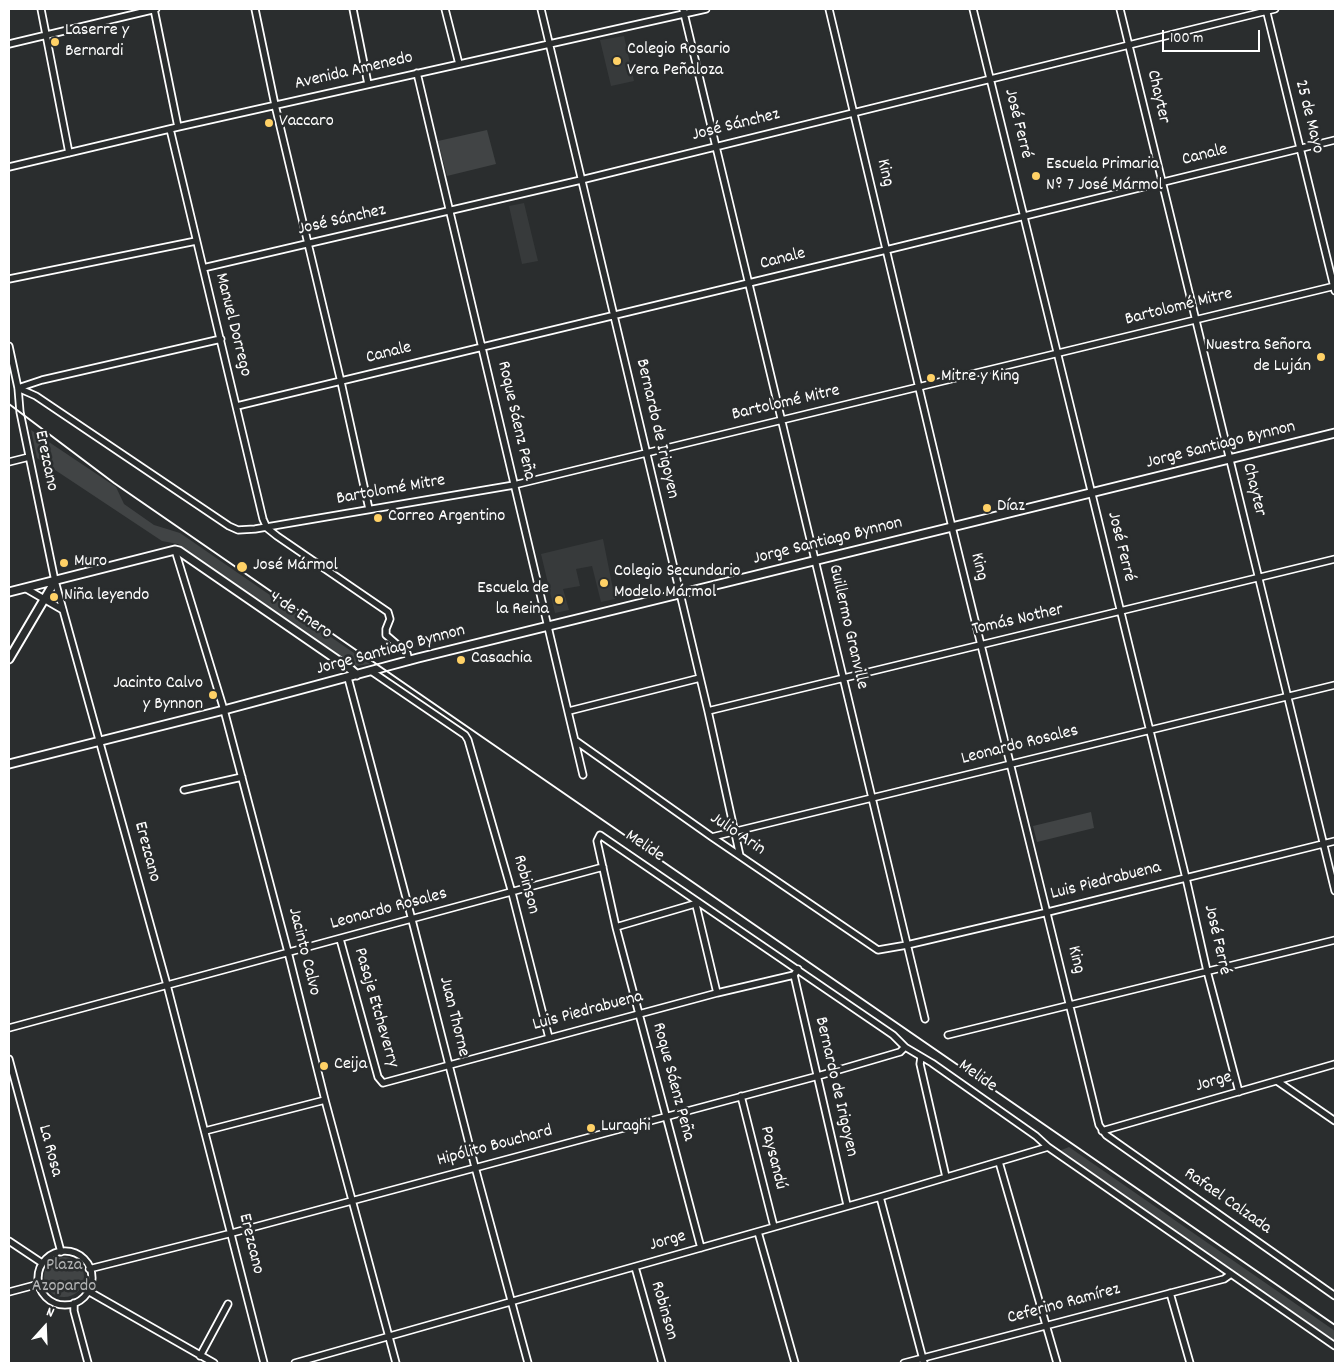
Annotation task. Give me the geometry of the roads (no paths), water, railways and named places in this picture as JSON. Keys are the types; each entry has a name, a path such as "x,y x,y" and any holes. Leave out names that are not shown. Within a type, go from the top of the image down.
{"street":[{"path":"40,9 69,153"},
{"path":"9,44 155,9 178,127"},
{"path":"255,9 275,105 341,382 369,509"},
{"path":"353,9 368,84"},
{"path":"445,9 459,64"},
{"name":"Bernardo de Irigoyen","path":"541,9 708,711 740,856"},
{"name":"Avenida Amenedo","path":"9,167 549,44 683,11 706,9"},
{"name":"King","path":"829,9 952,527 1102,1131"},
{"name":"José Ferré","path":"973,9 1186,878 1207,971 1239,1092"},
{"name":"Chayter","path":"1120,9 1335,891"},
{"name":"José Sánchez","path":"203,268 581,180 1275,9"},
{"name":"25 de Mayo","path":"1266,10 1335,288"},
{"name":"Guillermo Granville","path":"683,11 925,1019"},
{"name":"Roque Sáenz Peña","path":"417,73 583,775"},
{"name":"Manuel Dorrego","path":"170,129 263,519 267,528"},
{"name":"Canale","path":"237,406 748,284 1335,140"},
{"path":"9,280 196,241"},
{"name":"Bartolomé Mitre","path":"18,388 36,396 229,526 238,530 267,528 514,485 1195,320 1335,288"},
{"path":"18,388 42,380 221,339"},
{"name":"Erezcano","path":"9,346 18,388 20,412 55,581 167,985 264,1363"},
{"name":"Jorge Santiago Bynnon","path":"9,764 348,678 410,660 1335,433"},
{"path":"9,462 29,457"},
{"path":"267,528 388,612 390,618 386,635 407,653 410,660"},
{"path":"9,592 175,550"},
{"name":"4 de Enero","path":"175,550 350,668 357,675"},
{"name":"Jacinto Calvo","path":"175,550 224,710 325,1100 354,1200 396,1363"},
{"name":"Tomás Nother","path":"708,711 1335,559"},
{"path":"9,659 55,581"},
{"path":"25,588 63,610"},
{"name":"Robinson","path":"371,671 464,735 468,740 512,893 549,1038"},
{"name":"Juan Thorne","path":"348,678 528,1363"},
{"path":"569,711 700,678"},
{"name":"Leonardo Rosales","path":"712,837 1335,685"},
{"name":"Julio Arin","path":"576,741 712,837 875,948 882,950"},
{"path":"184,790 242,777"},
{"name":"Roque Sáenz Peña","path":"600,835 597,841 616,927 701,1248"},
{"name":"Melide","path":"600,835 698,904 798,969 893,1035 905,1047 1036,1136 1048,1147 1335,1346"},
{"name":"Luis Piedrabuena","path":"882,950 1048,912 1335,841"},
{"name":"Leonardo Rosales","path":"9,1028 603,867"},
{"path":"616,927 698,904 717,993"},
{"name":"Pasaje Etcheverry","path":"340,939 378,1077 383,1083"},
{"path":"948,1035 1335,940"},
{"path":"794,975 798,969"},
{"name":"Bernardo de Irigoyen","path":"794,975 848,1205"},
{"name":"Luis Piedrabuena","path":"383,1083 717,993 794,975"},
{"name":"Hipólito Bouchard","path":"89,1269 232,1233 818,1076 900,1052 905,1047"},
{"path":"921,1057 920,1064 946,1177"},
{"name":"La Rosa","path":"9,1059 61,1252"},
{"name":"Jorge","path":"1102,1131 1335,1064"},
{"path":"1277,1081 1335,1121"},
{"name":"Paysandú","path":"741,1096 774,1227"},
{"path":"205,1131 325,1100"},
{"name":"Rafael Calzada","path":"1102,1131 1335,1296"},
{"name":"Jorge","path":"295,1363 758,1232 1048,1147"},
{"path":"999,1162 1057,1363"},
{"path":"880,1197 923,1361"},
{"path":"758,1232 795,1363"},
{"path":"9,1241 42,1263"},
{"path":"61,1252 76,1254 83,1259 89,1269 91,1282 88,1291 80,1300 74,1303 58,1304 50,1301 44,1295 39,1284 39,1272 42,1263 52,1254 61,1252"},
{"name":"Robinson","path":"635,1267 662,1363"},
{"name":"Ceferino Ramírez","path":"904,1363 923,1361 1046,1325 1224,1279 1231,1274"},
{"path":"9,1292 39,1284"},
{"path":"88,1291 214,1363"},
{"path":"1170,1293 1190,1363"},
{"path":"74,1303 74,1311 88,1363"},
{"path":"200,1356 228,1304"}],"railway":[{"path":"9,404 114,483 1335,1325"}],"place":[{"name":"Laserre y Bernardi","path":"55,42"},
{"name":"Colegio Rosario Vera Peñaloza","path":"617,61"},
{"name":"Vaccaro","path":"269,123"},
{"name":"Escuela Primaria Nº 7 José Mármol","path":"1036,176"},
{"name":"Nuestra Señora de Luján","path":"1321,357"},
{"name":"Mitre y King","path":"931,378"},
{"name":"Díaz","path":"987,508"},
{"name":"Correo Argentino","path":"378,518"},
{"name":"Muro","path":"64,563"},
{"name":"José Mármol","path":"242,567"},
{"name":"Colegio Secundario Modelo Mármol","path":"604,583"},
{"name":"Niña leyendo","path":"54,597"},
{"name":"Escuela de la Reina","path":"559,600"},
{"name":"Casachia","path":"461,660"},
{"name":"Jacinto Calvo y Bynnon","path":"213,695"},
{"name":"Ceija","path":"324,1066"},
{"name":"Luraghi","path":"591,1128"}],"park label":[{"name":"Plaza Azopardo","path":"64,1277"}]}
